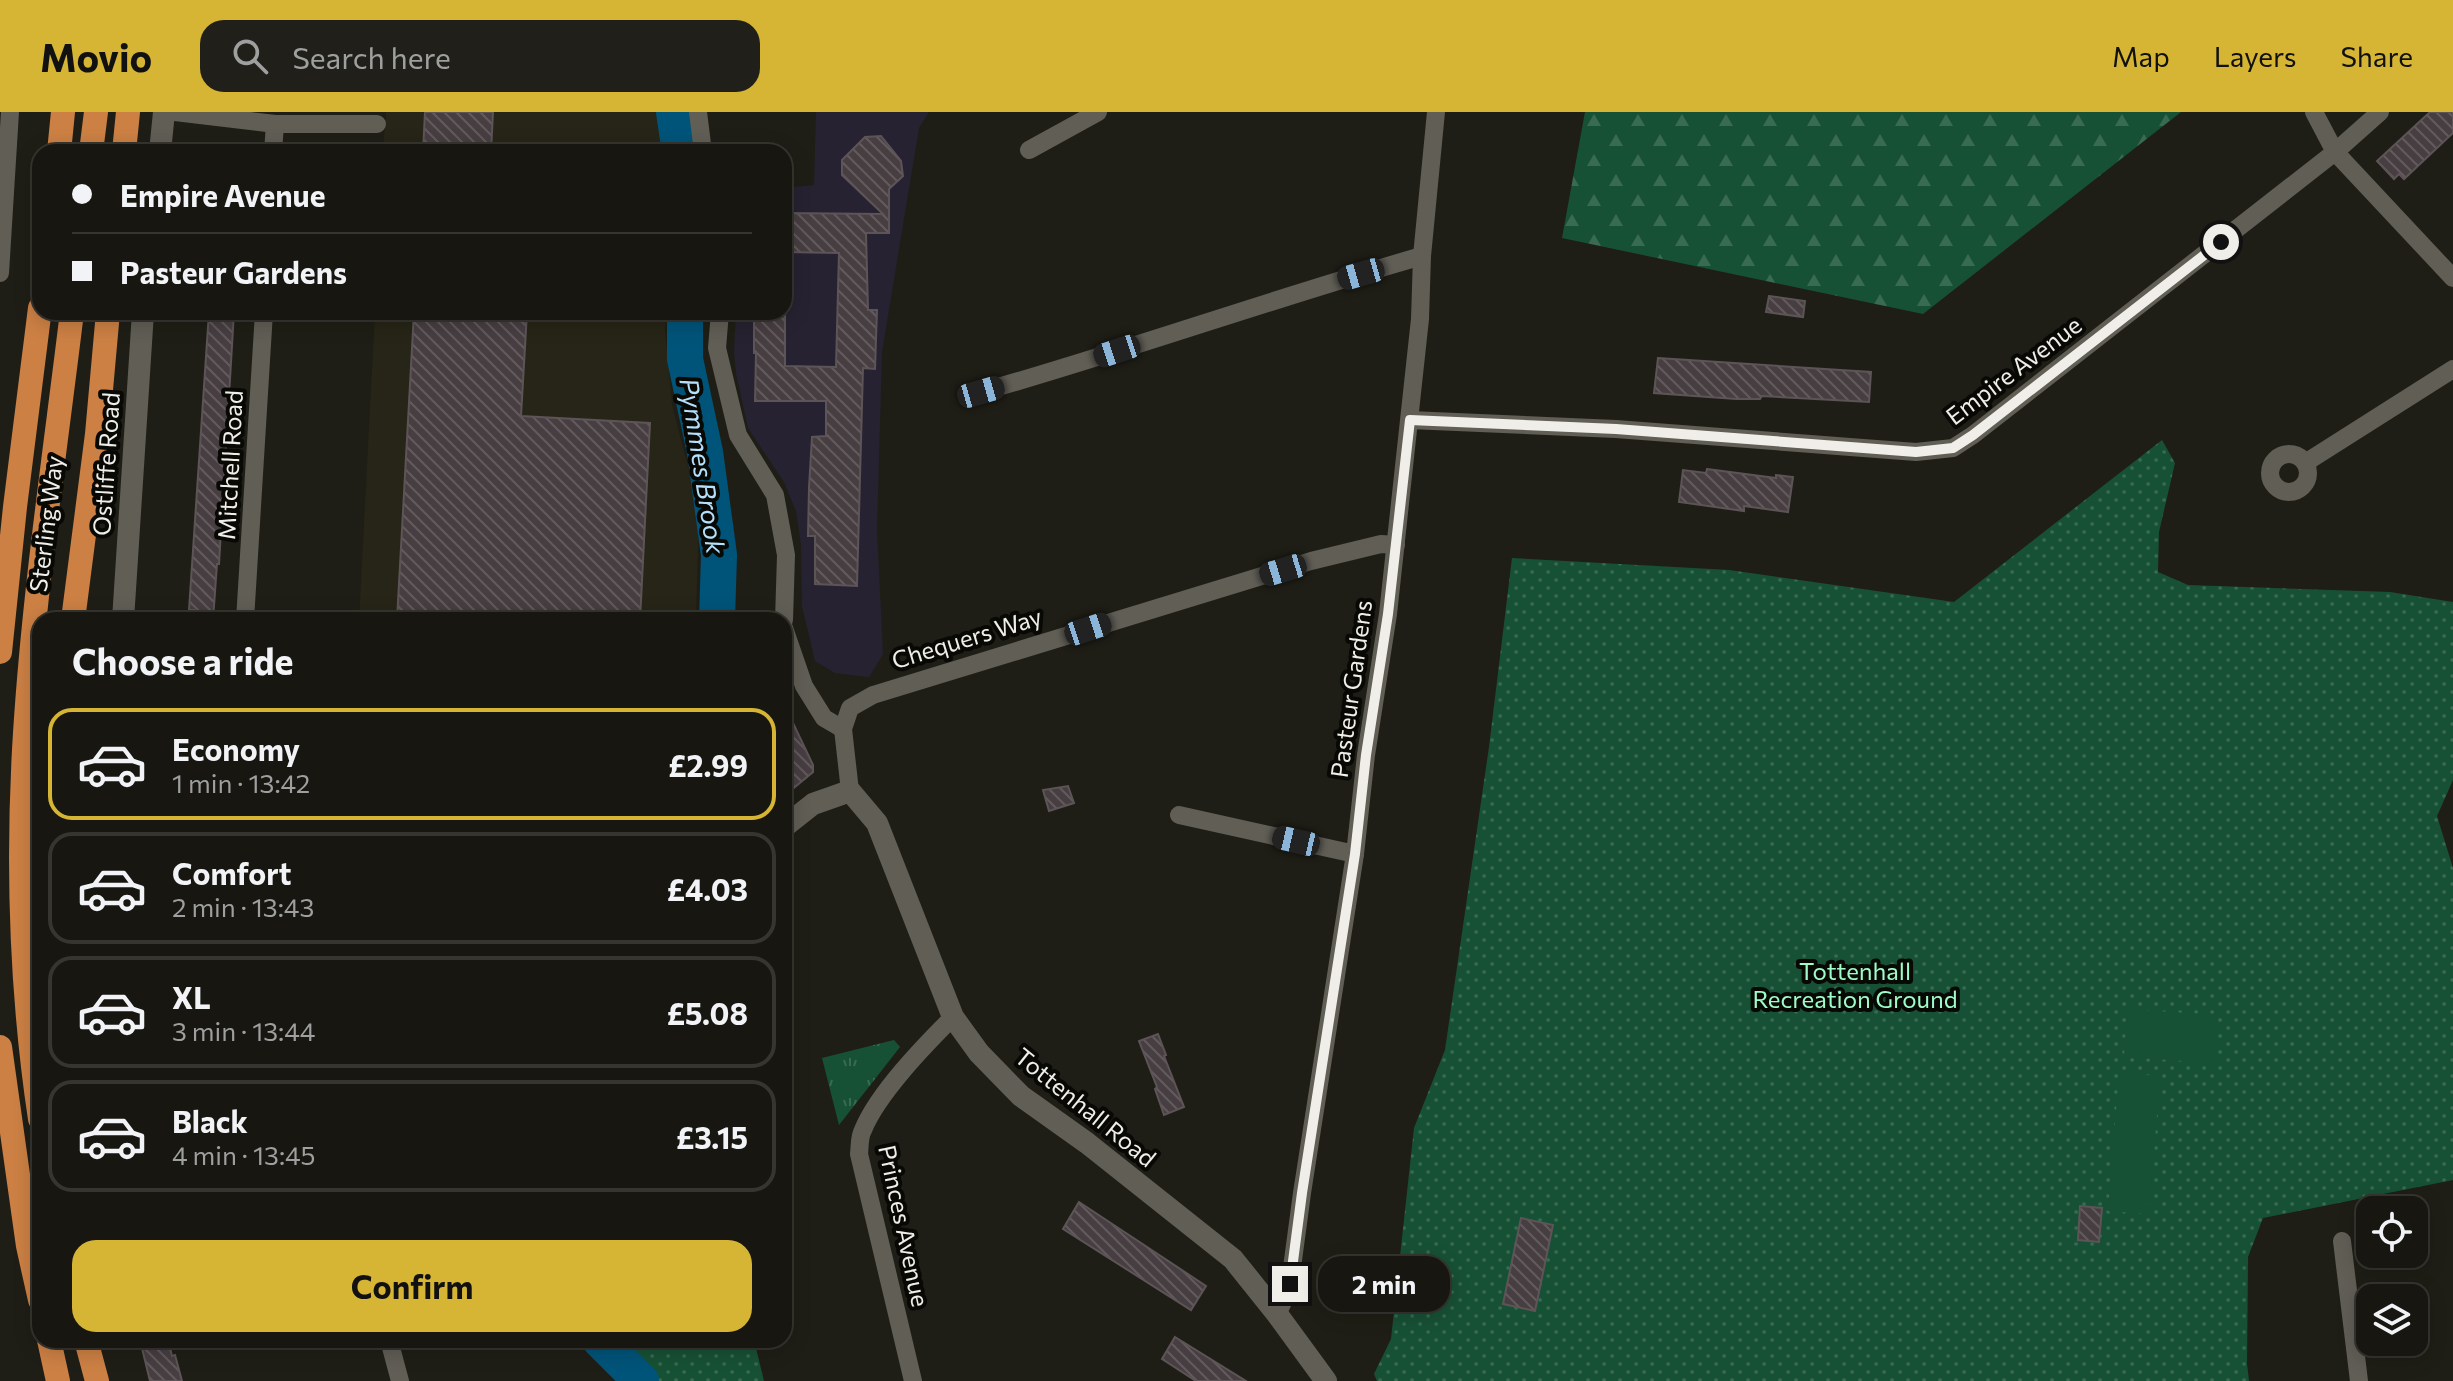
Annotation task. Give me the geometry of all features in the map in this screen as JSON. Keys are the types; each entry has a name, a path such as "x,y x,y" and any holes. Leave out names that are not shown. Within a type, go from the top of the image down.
{"highway":[{"path":"60,144 63,112"},
{"path":"92,144 96,112"},
{"path":"125,144 128,112"},
{"name":"Sterling Way","path":"0,652 38,320"},
{"name":"Sterling Way","path":"37,612 71,320"},
{"path":"74,612 97,434 107,320"},
{"name":"Sterling Way","path":"32,652 22,809 25,963 32,1036"},
{"path":"0,1047 32,1264"},
{"path":"51,1348 58,1381"},
{"path":"88,1348 97,1381"}],"street":[{"path":"0,273 10,112"},
{"path":"161,144 164,112"},
{"path":"175,112 275,124 377,124"},
{"path":"698,112 702,144"},
{"path":"1029,150 1098,112"},
{"name":"Pasteur Gardens","path":"1277,1314 1289,1290 1355,854 1396,545 1420,319 1422,256 1436,112"},
{"path":"2314,112 2335,152 2453,278"},
{"name":"Empire Avenue","path":"1410,420 1616,429 1868,450 1916,452 1953,448 2335,152 2380,112"},
{"path":"274,144 275,124"},
{"path":"981,392 1422,256"},
{"name":"Ostliffe Road","path":"124,612 142,320"},
{"name":"Mitchell Road","path":"245,612 264,320"},
{"path":"719,320 717,348 738,435 775,495 786,555 784,612"},
{"path":"2305,463 2453,369"},
{"name":"Chequers Way","path":"843,729 850,708 873,695 1311,561 1381,544 1396,545"},
{"path":"792,651 804,686 824,718 843,729 850,791 813,804 792,821"},
{"name":"Tottenhall Road","path":"850,791 877,823 953,1017 979,1053 1021,1096 1087,1143 1233,1259 1326,1381"},
{"path":"1179,815 1355,854"},
{"name":"Princes Avenue","path":"913,1381 859,1154 861,1133 872,1110 924,1046 953,1017"},
{"path":"2342,1241 2359,1381"},
{"path":"391,1348 400,1381"}],"shaded area":[{"path":"386,112 661,112 670,144 384,144"},
{"path":"816,112 929,112 919,128 882,352 877,529 883,654 869,677 835,673 815,661 802,606 801,544 796,511 784,482 748,428 736,373 736,320 792,320 792,187 814,185"},
{"path":"375,320 666,320 672,405 699,509 696,612 359,612"}],"green space":[{"path":"1585,112 2181,112 1923,314 1562,238"},
{"name":"Tottenhall Recreation Ground","path":"2162,440 2175,463 2159,532 2158,572 2188,585 2390,592 2453,602 2453,780 2437,816 2453,868 2453,1180 2373,1196 2356,1196 2356,1199 2263,1218 2248,1257 2249,1381 1377,1381 1374,1374 1391,1339 1414,1128 1445,1050 1489,747 1512,558 1729,570 1954,602"},
{"path":"2127,1009 2217,1015 2214,1063 2124,1057"},
{"path":"894,1040 900,1047 839,1125 822,1058"},
{"path":"2119,1073 2160,1076 2149,1214 2108,1211"},
{"path":"617,1348 756,1348 764,1381 650,1381"}],"building":[{"path":"425,112 493,112 491,144 423,144"},
{"path":"2430,112 2453,112 2453,133 2404,179 2399,174 2394,179 2377,161"},
{"path":"881,136 901,161 903,176 889,189 889,233 866,233 868,310 877,310 875,369 863,368 857,586 815,584 815,536 808,536 812,437 826,436 826,401 755,401 754,320 785,320 785,366 836,367 839,253 792,252 792,213 883,214 842,175 842,160 865,137"},
{"path":"1769,296 1805,301 1803,317 1766,312"},
{"path":"208,320 234,320 214,612 189,610"},
{"path":"414,320 527,320 521,416 650,423 640,612 397,612"},
{"path":"1658,358 1871,372 1869,402 1762,396 1760,399 1736,399 1654,393"},
{"path":"1707,469 1776,478 1776,475 1793,477 1788,512 1744,506 1744,511 1679,502 1683,470 1706,473"},
{"path":"792,721 813,765 813,772 792,789"},
{"path":"1068,786 1074,803 1049,811 1043,790"},
{"path":"1158,1034 1184,1107 1164,1115 1139,1041"},
{"path":"1079,1202 1206,1286 1191,1310 1063,1229"},
{"path":"2080,1206 2102,1208 2099,1242 2078,1240"},
{"path":"1521,1218 1553,1225 1535,1311 1503,1304"},
{"path":"1175,1337 1246,1381 1196,1381 1162,1359"},
{"path":"142,1348 170,1348 182,1381 150,1381"}],"waterway":[{"name":"Pymmes Brook","path":"674,112 679,144"},
{"name":"Pymmes Brook","path":"685,320 685,359 705,452 719,555 717,612"},
{"name":"Pymmes Brook","path":"608,1348 641,1381"}],"route":[{"path":"1290,1284 1355,854 1366,755 1388,614 1410,420 1616,429 1868,450 1916,452 1953,448 2221,242"}]}
